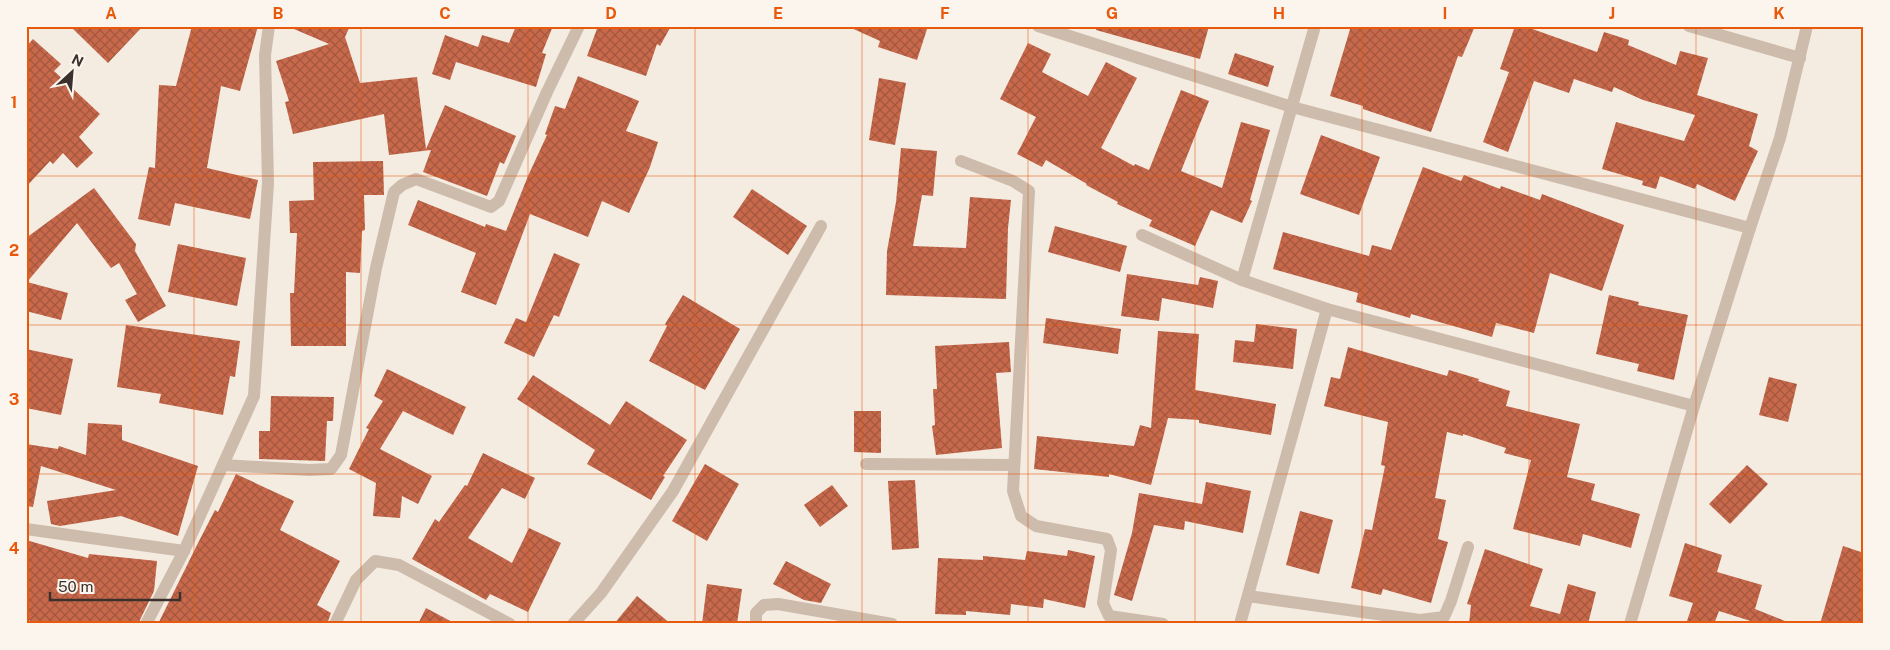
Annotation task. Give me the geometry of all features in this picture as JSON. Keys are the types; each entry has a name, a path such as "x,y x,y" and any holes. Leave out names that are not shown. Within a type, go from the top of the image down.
{"street":[{"path":"146,624 184,551 254,396 268,183 265,55 269,26"},
{"path":"223,465 309,470 330,469 341,455 376,268 394,192 402,185 416,179 491,207 499,201 547,92 579,26"},
{"path":"1038,26 1292,107 1750,228"},
{"path":"1242,280 1315,26"},
{"path":"1689,26 1800,58"},
{"path":"1630,624 1694,406 1780,138 1807,26"},
{"path":"961,161 1013,181 1029,191 1013,491 1020,516 1036,526 1108,539 1111,550 1103,603 1109,616 1163,624"},
{"path":"573,624 601,593 673,491 821,226"},
{"path":"1142,235 1242,280 1327,309 1694,406"},
{"path":"1240,624 1327,309"},
{"path":"866,464 1014,465"},
{"path":"26,529 184,551"},
{"path":"1248,596 1420,620 1444,617 1451,602 1468,547"},
{"path":"335,624 356,580 375,561 399,564 486,618 510,624"},
{"path":"756,624 756,613 764,605 778,604 892,624"}],"building":[{"path":"70,26 143,26 108,63"},
{"path":"192,26 258,26 240,91 221,86 207,168 258,180 250,219 175,203 170,226 138,219 149,167 155,168 159,85 176,86"},
{"path":"287,26 350,26 345,37 360,83 417,77 426,149 445,105 516,136 504,164 500,162 487,196 423,172 431,150 389,155 384,114 293,134 285,102 289,101 276,61 329,44"},
{"path":"516,26 553,26 542,53 546,54 536,87 456,62 450,80 432,74 445,35 478,47 482,35 509,43"},
{"path":"598,26 671,26 660,46 657,44 646,76 587,56"},
{"path":"847,26 928,26 917,60 878,47 880,41"},
{"path":"1096,26 1209,26 1200,59 1096,30"},
{"path":"1351,26 1475,26 1462,57 1458,56 1431,132 1363,109 1363,106 1330,96"},
{"path":"1515,26 1524,26 1597,52 1604,32 1629,40 1628,45 1676,65 1680,51 1708,58 1697,95 1758,114 1749,146 1758,151 1735,201 1697,184 1695,189 1660,176 1656,189 1642,185 1643,181 1602,169 1616,122 1684,141 1695,115 1643,100 1614,87 1612,92 1574,79 1569,93 1534,81 1508,152 1483,142 1509,72 1500,69"},
{"path":"33,39 61,64 54,71 100,114 79,137 93,153 77,168 63,153 53,164 50,161 26,187 26,47"},
{"path":"1028,43 1051,54 1042,72 1088,96 1106,62 1137,78 1101,148 1134,166 1135,164 1149,170 1181,90 1209,101 1181,171 1222,188 1241,122 1270,130 1250,200 1252,201 1242,223 1211,210 1195,246 1149,226 1152,220 1117,204 1118,202 1046,160 1042,167 1017,154 1036,117 1000,99"},
{"path":"1235,53 1274,66 1268,87 1228,74"},
{"path":"578,76 639,101 626,131 658,142 650,167 629,213 602,201 588,237 530,214 496,305 461,292 476,253 408,225 418,200 485,227 486,224 506,231 547,135 545,134 555,106 565,109"},
{"path":"879,78 906,83 895,145 869,140"},
{"path":"1321,135 1380,157 1359,215 1300,194"},
{"path":"901,148 937,151 933,196 922,195 913,246 966,248 970,197 1011,200 1008,228 1006,299 886,295 887,251 896,202"},
{"path":"383,161 384,195 364,195 365,230 362,231 360,273 346,272 346,346 291,346 290,293 294,293 297,233 290,233 289,201 314,200 313,162"},
{"path":"1423,167 1461,181 1464,175 1500,189 1501,186 1540,200 1542,194 1624,225 1602,291 1550,273 1534,333 1496,323 1492,337 1411,314 1410,318 1356,302 1358,293 1273,269 1283,232 1369,256 1372,245 1391,250"},
{"path":"94,188 136,244 135,251 166,306 138,322 125,300 137,294 119,263 111,268 77,223 27,282 68,293 61,320 26,311 26,238"},
{"path":"752,189 807,226 788,255 733,217"},
{"path":"1055,226 1127,246 1120,272 1048,252"},
{"path":"178,244 246,258 237,306 168,292"},
{"path":"554,253 580,264 559,317 554,315 534,357 504,343 516,318 526,322"},
{"path":"1127,274 1198,285 1200,277 1218,281 1213,308 1162,298 1159,321 1121,316"},
{"path":"683,295 740,329 705,390 649,361 667,326 665,324"},
{"path":"1609,295 1639,302 1638,305 1688,315 1674,380 1637,371 1639,364 1596,354"},
{"path":"1046,318 1121,329 1118,354 1043,343"},
{"path":"1256,324 1297,329 1293,369 1233,362 1235,340 1254,342"},
{"path":"126,325 240,341 235,377 230,376 223,415 159,403 161,394 117,387"},
{"path":"1158,331 1199,334 1195,390 1276,404 1271,435 1199,423 1199,420 1168,418 1151,485 1109,474 1109,477 1034,469 1037,436 1134,446 1140,425 1151,428"},
{"path":"1009,342 1011,372 996,373 1002,448 936,455 932,426 935,425 933,389 937,389 935,346"},
{"path":"1348,347 1447,376 1449,370 1479,379 1478,381 1510,391 1506,406 1580,424 1567,477 1595,484 1591,500 1640,514 1631,548 1583,534 1580,546 1513,529 1531,460 1504,453 1506,448 1463,434 1463,436 1447,432 1435,498 1446,500 1438,539 1448,542 1431,603 1383,589 1381,595 1351,588 1365,529 1372,530 1385,466 1381,465 1388,422 1324,406 1331,377 1340,379"},
{"path":"26,349 73,359 61,415 26,408"},
{"path":"387,369 466,407 453,435 403,411 380,449 432,476 418,504 402,496 400,518 373,516 376,483 349,469 369,429 366,428 383,401 374,396"},
{"path":"533,375 610,425 626,401 687,440 663,476 665,477 651,500 587,464 595,450 517,399"},
{"path":"1769,377 1797,384 1788,422 1759,415"},
{"path":"271,396 334,397 333,421 327,421 325,461 259,459 259,431 270,431"},
{"path":"854,411 881,411 881,453 854,452"},
{"path":"88,423 122,425 122,440 198,466 178,536 121,516 60,526 51,524 47,501 116,490 41,466 33,507 26,506 26,444 58,449 59,446 86,455"},
{"path":"483,453 535,478 525,499 502,488 468,538 512,563 529,528 561,543 528,612 490,594 486,600 412,559 435,519 439,522 465,485 467,486"},
{"path":"705,464 739,484 707,541 672,521"},
{"path":"1747,465 1768,484 1730,524 1709,504"},
{"path":"236,474 294,501 280,530 340,561 317,605 331,613 327,624 158,624 215,510 218,512"},
{"path":"915,480 919,548 892,550 888,481"},
{"path":"1206,482 1251,491 1243,533 1185,521 1184,530 1154,525 1132,601 1114,595 1132,533 1139,493 1202,504"},
{"path":"832,485 848,506 820,527 804,505"},
{"path":"1300,511 1333,520 1319,574 1286,565"},
{"path":"26,540 88,558 89,554 157,561 154,591 138,624 71,624 58,622 57,624 38,624 26,619"},
{"path":"1685,543 1722,555 1717,572 1762,585 1755,609 1785,621 1784,624 1760,624 1719,611 1714,624 1686,624 1693,603 1669,596"},
{"path":"1843,546 1864,553 1864,624 1820,624"},
{"path":"1485,549 1543,569 1530,606 1560,614 1568,584 1596,592 1588,624 1469,624 1471,605 1467,604"},
{"path":"1068,550 1095,556 1085,608 1044,599 1043,608 1011,604 1010,615 966,611 966,615 935,614 938,558 983,560 983,556 1025,560 1027,551 1067,556"},
{"path":"786,561 831,584 821,603 804,600 773,584"},
{"path":"707,584 742,589 737,624 702,624"},
{"path":"637,596 671,624 614,624"},
{"path":"426,608 456,624 418,624"}]}
